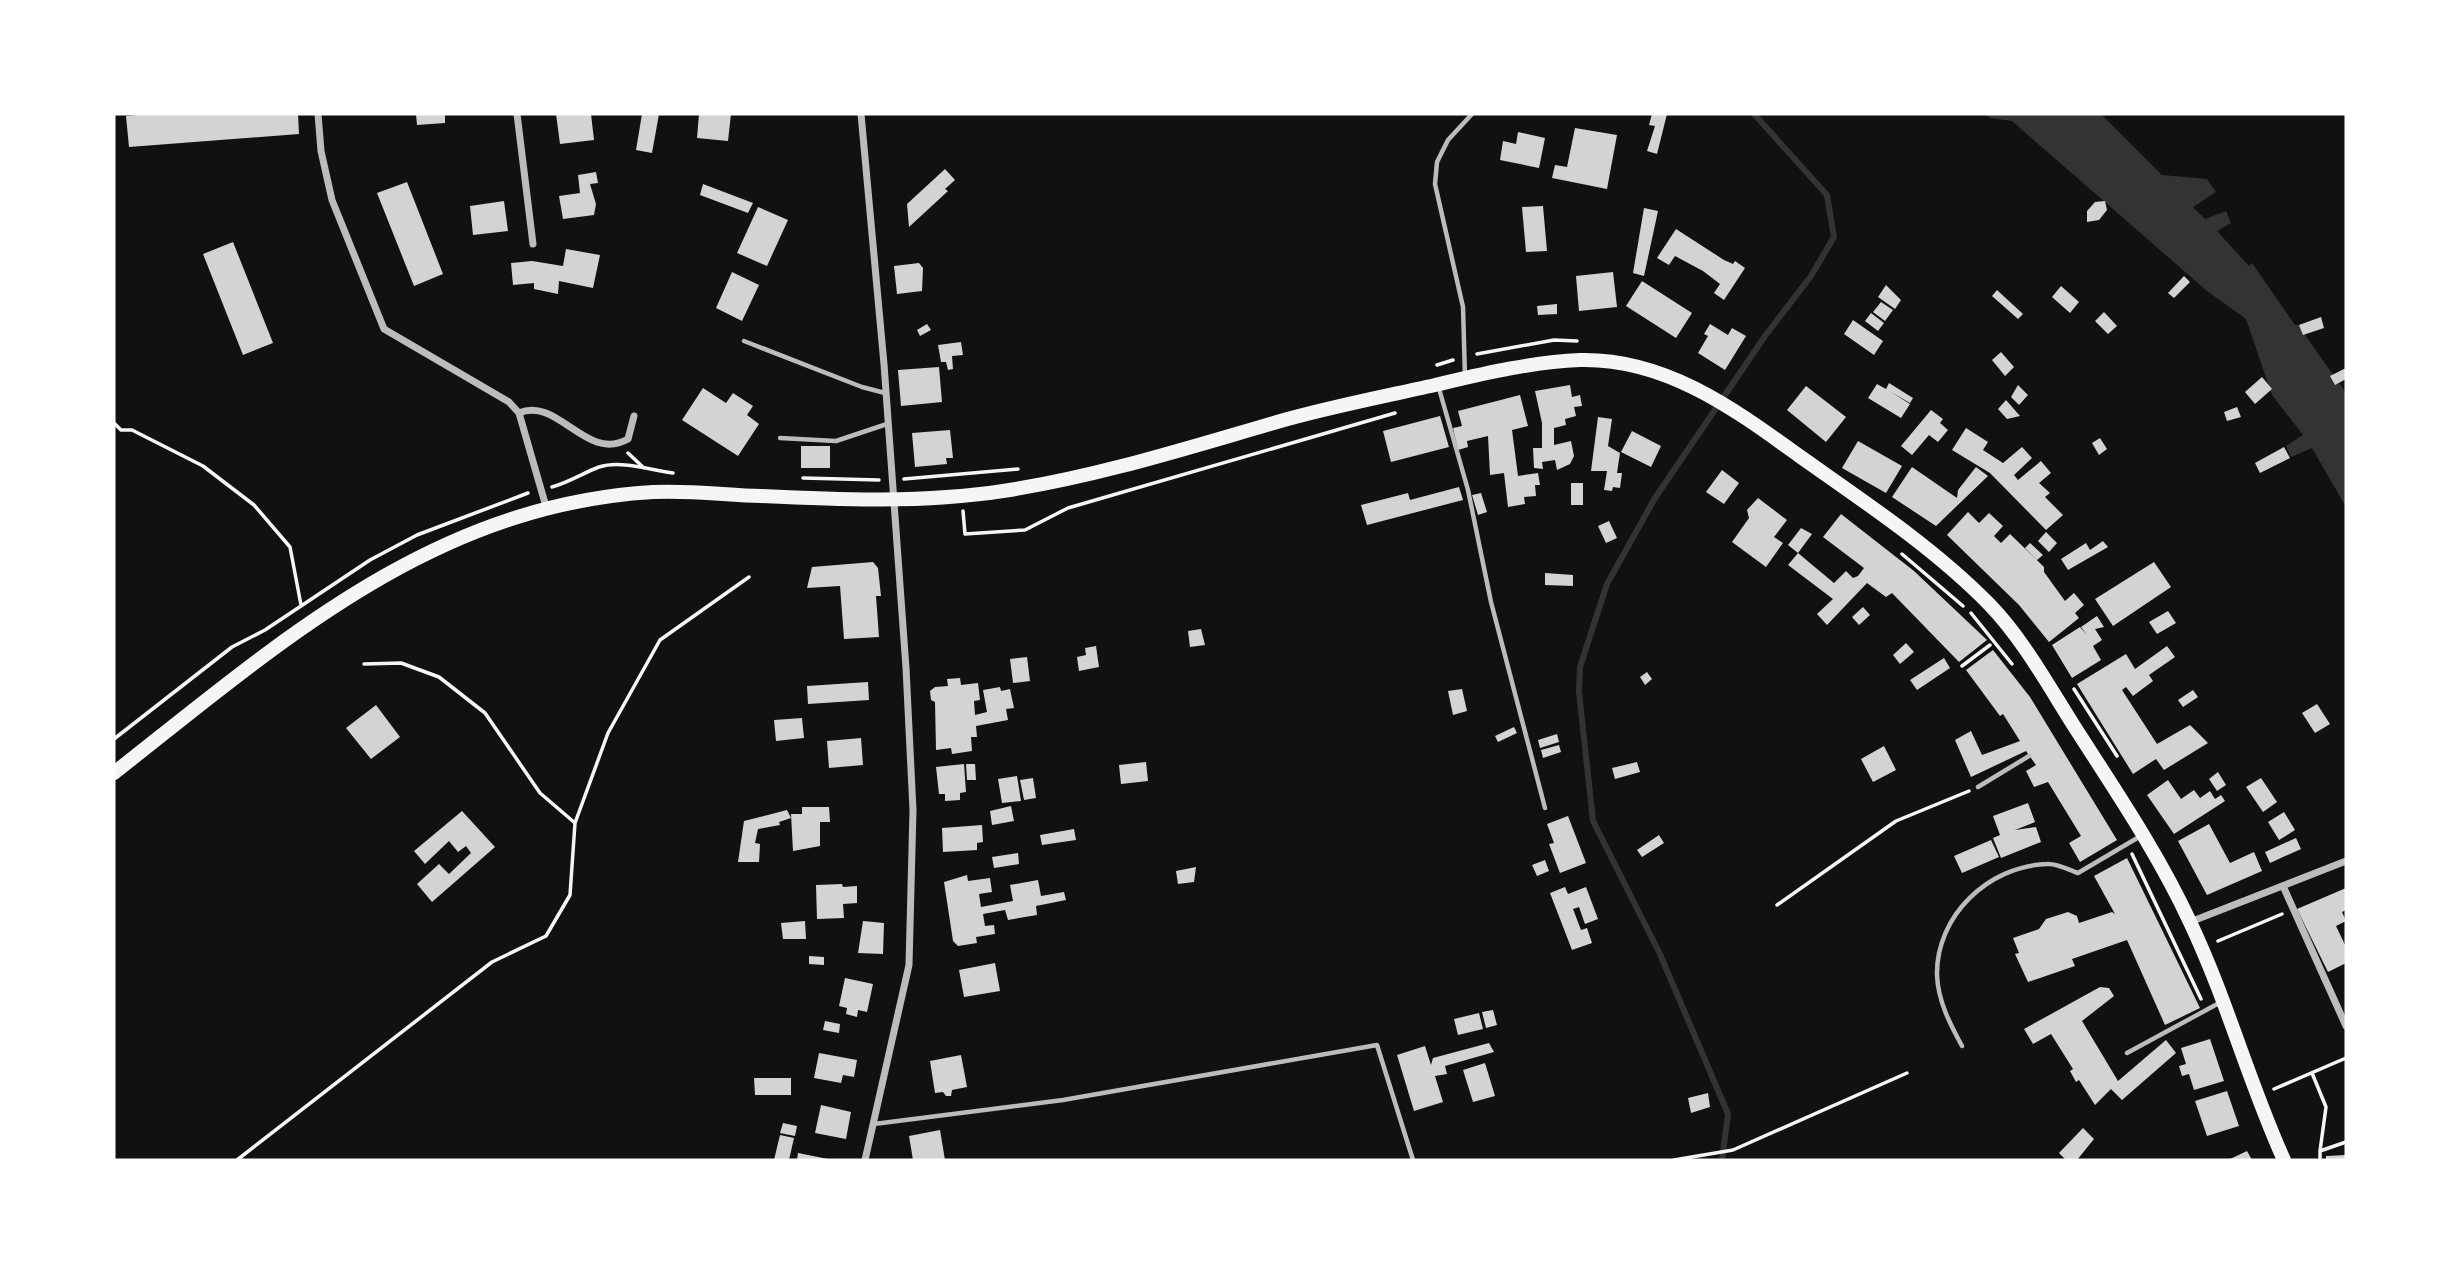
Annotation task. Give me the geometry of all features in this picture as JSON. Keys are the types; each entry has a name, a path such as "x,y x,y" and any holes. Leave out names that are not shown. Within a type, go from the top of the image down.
{"main road":[{"path":"114,773 236,677 326,613 427,551 469,532 547,510 657,492 893,499 998,492 1076,477 1328,409 1465,378 1552,362 1616,361 1650,369 1704,393 1752,422 1917,542 1991,606 2030,657 2143,835 2190,922 2223,1001 2256,1097 2284,1160"}],"street":[{"path":"318,114 321,151 332,200 384,329 509,402 519,413 547,510"},
{"path":"517,114 533,244"},
{"path":"862,114 893,499 913,810 909,965 865,1160"},
{"path":"519,413 529,409 545,412 589,440 606,445 628,439 634,416"},
{"path":"2190,922 2346,860"},
{"path":"2283,886 2346,1026"}],"lane":[{"path":"1465,378 1463,307 1435,184 1437,162 1448,140 1472,114"},
{"path":"744,341 885,393"},
{"path":"1438,385 1468,490 1491,602 1545,808"},
{"path":"780,438 836,441 887,424"},
{"path":"1978,787 2029,755"},
{"path":"1962,1046 1948,1021 1937,975 1944,931 1956,913 1984,886 2021,868 2050,863 2078,873 2143,835"},
{"path":"2127,1053 2223,1001"},
{"path":"874,1124 1063,1100 1377,1045 1413,1160"}],"path":[{"path":"961,474 965,534 1025,530 1068,508 1398,413"},
{"path":"114,423 121,430 132,430 203,466 254,505 290,548 301,605"},
{"path":"620,443 622,449 644,468"},
{"path":"891,480 1022,469"},
{"path":"1898,550 1969,611 2018,672"},
{"path":"237,1160 492,962 546,936 570,895 575,823 608,733 660,640 749,577"},
{"path":"1962,666 1990,645"},
{"path":"114,739 232,647"},
{"path":"364,664 401,663 439,677 485,713 540,793 575,823"},
{"path":"1777,905 1896,821 1978,787"},
{"path":"2127,845 2206,1010"},
{"path":"2217,942 2293,909"},
{"path":"2256,1097 2346,1058"},
{"path":"1674,1160 1733,1150 1907,1073"},
{"path":"2312,1073 2326,1107 2320,1160"},
{"path":"2320,1151 2346,1142"}],"shaded area":[{"path":"1984,114 2101,114 2162,175 2207,179 2216,192 2193,207 2205,219 2226,211 2231,223 2217,231 2249,266 2252,263 2295,325 2306,324 2305,335 2346,393 2346,507 2312,448 2291,457 2286,446 2303,435 2272,395 2246,319 2207,291 2012,121 1990,118"}],"building":[{"path":"298,114 299,134 129,147 126,116"},
{"path":"416,114 445,114 445,123 417,125"},
{"path":"556,114 591,114 594,140 560,144"},
{"path":"642,114 659,114 652,153 636,150"},
{"path":"699,114 731,114 728,141 697,138"},
{"path":"1652,114 1667,114 1657,154 1647,151 1655,126 1649,125"},
{"path":"1575,128 1617,135 1607,189 1552,178 1555,165 1567,167"},
{"path":"1518,132 1545,138 1539,168 1500,160 1503,141 1516,144"},
{"path":"945,169 955,180 945,189 948,191 909,227 907,204"},
{"path":"596,172 598,183 590,184 596,204 594,215 563,219 559,196 580,193 578,175"},
{"path":"407,182 443,274 414,286 377,193"},
{"path":"703,184 753,203 748,213 700,195"},
{"path":"504,201 508,231 473,235 470,206"},
{"path":"2105,201 2107,210 2099,220 2087,222 2087,211 2095,202"},
{"path":"1543,206 1547,251 1526,252 1522,207"},
{"path":"758,207 788,220 767,266 737,253"},
{"path":"1644,208 1658,211 1644,276 1633,273"},
{"path":"1676,229 1724,260 1733,264 1735,261 1745,268 1724,300 1714,293 1720,284 1703,271 1675,256 1669,265 1657,258"},
{"path":"233,242 273,343 243,355 203,254"},
{"path":"566,249 600,255 593,288 559,281 558,294 534,289 534,283 513,285 511,263 532,261 563,266"},
{"path":"919,263 923,268 922,291 897,294 894,266"},
{"path":"732,272 759,285 742,321 716,308"},
{"path":"1613,272 1617,307 1579,311 1576,276"},
{"path":"2184,276 2190,282 2174,298 2168,293"},
{"path":"1642,281 1692,313 1676,338 1626,306"},
{"path":"1886,285 1901,300 1895,309 1878,297"},
{"path":"2061,286 2079,302 2070,313 2052,297"},
{"path":"1997,290 2023,314 2018,319 1992,296"},
{"path":"1881,302 1893,310 1885,321 1873,312"},
{"path":"1557,304 1557,314 1538,315 1537,306"},
{"path":"2104,312 2117,326 2108,334 2095,321"},
{"path":"1871,313 1884,323 1878,331 1865,321"},
{"path":"2321,317 2324,328 2303,335 2299,325"},
{"path":"1853,320 1883,341 1874,355 1844,334"},
{"path":"927,324 931,330 920,336 917,330"},
{"path":"1710,324 1728,335 1732,328 1746,336 1725,370 1698,353 1708,336 1704,334"},
{"path":"961,342 963,355 952,356 953,369 948,370 946,362 941,362 938,345"},
{"path":"2001,352 2014,367 2005,376 1992,360"},
{"path":"939,367 942,402 901,406 898,370"},
{"path":"2346,368 2346,379 2335,385 2330,376"},
{"path":"2262,377 2272,389 2255,404 2245,392"},
{"path":"1889,383 1913,398 1910,403 1891,392 1910,404 1901,418 1868,398 1877,384 1886,389"},
{"path":"1570,385 1572,397 1580,395 1582,406 1574,407 1576,416 1565,419 1566,425 1554,428 1554,445 1571,441 1574,456 1570,464 1557,470 1555,460 1542,462 1543,469 1534,468 1533,448 1542,448 1542,423 1535,391"},
{"path":"2018,385 2028,395 2019,405 2011,397"},
{"path":"1806,386 1846,417 1826,442 1787,410"},
{"path":"703,388 726,403 733,393 753,406 747,415 759,424 738,456 682,420"},
{"path":"1520,395 1528,426 1512,430 1518,476 1538,473 1540,485 1535,485 1536,496 1524,497 1525,504 1508,507 1504,473 1490,475 1488,436 1467,441 1468,447 1458,450 1453,428 1462,426 1458,411"},
{"path":"2006,400 2020,416 2007,419 1998,409"},
{"path":"2237,407 2241,417 2227,421 2224,412"},
{"path":"1931,410 1943,419 1940,423 1948,430 1938,442 1929,435 1912,455 1901,446"},
{"path":"1440,416 1449,447 1391,462 1383,431"},
{"path":"1598,417 1612,419 1608,446 1620,453 1617,473 1622,473 1620,488 1613,487 1612,491 1604,490 1607,471 1591,471"},
{"path":"1966,428 1988,442 1983,450 2003,463 2022,447 2032,458 2014,475 2018,480 2041,461 2051,473 2039,483 2050,493 2045,497 2063,515 2046,530 1990,473 1952,450"},
{"path":"950,430 953,458 946,458 947,464 915,467 912,433"},
{"path":"1632,431 1661,446 1651,467 1621,452"},
{"path":"2100,438 2107,449 2099,455 2092,443"},
{"path":"1858,441 1902,466 1886,493 1842,468"},
{"path":"801,446 830,446 830,468 801,468"},
{"path":"2284,447 2290,458 2260,473 2255,463"},
{"path":"1912,467 1957,498 1958,490 1976,467 1988,476 1936,526 1892,497"},
{"path":"1722,470 1739,483 1724,504 1706,492"},
{"path":"1571,483 1583,483 1583,505 1571,505"},
{"path":"1459,487 1463,500 1367,525 1361,505 1408,493 1410,500"},
{"path":"1481,493 1487,512 1478,515 1472,495"},
{"path":"1758,498 1787,520 1774,537 1783,543 1766,567 1732,542 1749,518 1747,510"},
{"path":"1968,512 1979,523 1989,513 2003,526 1994,536 2001,543 2010,534 2044,567 2044,572 2065,601 2074,593 2084,605 2075,613 2079,618 2049,642 2019,605 1947,535"},
{"path":"1841,514 1914,571 1987,640 1959,662 1892,593 1886,597 1867,583 1827,625 1817,614 1833,599 1788,565 1798,553 1834,583 1846,571 1853,578 1858,576 1864,568 1823,537"},
{"path":"1609,521 1617,538 1606,543 1598,526"},
{"path":"1801,528 1812,534 1798,553 1788,545"},
{"path":"2046,532 2057,543 2049,552 2038,541"},
{"path":"2103,541 2108,547 2068,570 2061,559 2086,543 2090,550"},
{"path":"2030,543 2043,555 2037,560 2025,548"},
{"path":"873,562 878,568 881,596 876,596 879,637 844,639 840,586 807,588 812,567"},
{"path":"2154,562 2171,587 2113,626 2095,599"},
{"path":"1545,573 1573,575 1573,586 1545,585"},
{"path":"1863,607 1870,615 1859,625 1852,617"},
{"path":"2168,611 2176,623 2157,634 2149,622"},
{"path":"2097,616 2104,627 2095,629 2102,640 2093,646 2101,660 2072,678 2052,645 2080,627 2087,635 2081,627"},
{"path":"1201,629 1205,645 1190,647 1188,631"},
{"path":"1906,643 1914,652 1900,664 1893,655"},
{"path":"1096,646 1099,667 1079,671 1077,657 1086,655 1085,648"},
{"path":"2167,646 2175,657 2149,675 2153,681 2133,696 2126,687 2122,690 2157,744 2190,725 2208,743 2164,770 2156,759 2133,774 2077,684 2126,654 2135,669"},
{"path":"1993,650 2030,697 2117,840 2080,862 2069,843 2081,836 2048,782 2034,787 2026,771 2036,765 2026,751 1971,777 1955,740 1971,731 1982,755 2020,741 2003,714 2000,716 1966,670"},
{"path":"1027,657 1030,681 1013,683 1010,659"},
{"path":"1944,658 1950,668 1917,690 1910,680"},
{"path":"1647,672 1652,679 1645,685 1640,677"},
{"path":"960,678 961,685 978,683 980,700 974,701 975,715 987,712 983,690 1000,687 1001,691 1010,689 1014,708 1006,709 1008,720 976,726 977,737 971,737 972,751 952,754 951,748 936,750 935,702 931,700 930,691 935,687 948,686 947,679"},
{"path":"868,682 869,700 808,704 807,686"},
{"path":"1462,689 1467,711 1453,715 1448,691"},
{"path":"2193,690 2198,697 2183,707 2178,700"},
{"path":"2317,704 2330,724 2315,733 2302,713"},
{"path":"376,705 400,737 371,759 346,728"},
{"path":"802,718 804,738 776,741 774,720"},
{"path":"1514,727 1517,733 1498,742 1495,736"},
{"path":"1557,734 1559,742 1540,748 1538,740"},
{"path":"861,738 863,765 829,768 827,741"},
{"path":"1559,745 1561,752 1543,758 1541,750"},
{"path":"1884,746 1896,770 1873,782 1861,759"},
{"path":"1146,762 1148,781 1121,784 1119,765"},
{"path":"1637,762 1640,772 1615,779 1612,768"},
{"path":"964,764 966,792 960,793 960,800 945,801 945,794 939,794 936,767"},
{"path":"966,764 975,764 976,780 967,780"},
{"path":"2218,772 2226,785 2217,791 2209,779"},
{"path":"1017,776 1021,801 1002,803 998,779"},
{"path":"1033,778 1036,798 1024,800 1020,780"},
{"path":"2261,778 2277,802 2263,812 2246,787"},
{"path":"2168,780 2181,799 2194,790 2200,798 2210,791 2215,799 2221,795 2225,801 2174,834 2147,795"},
{"path":"2028,803 2035,822 2015,830 2036,827 2041,842 2001,858 1993,838 2000,835 1993,816"},
{"path":"1011,806 1014,821 992,825 990,811"},
{"path":"802,807 829,807 830,822 820,822 820,846 793,851 791,814 802,814"},
{"path":"787,810 791,818 779,822 780,825 758,829 755,843 760,844 759,862 738,862 744,821"},
{"path":"462,811 495,847 432,902 417,884 439,864 449,874 471,853 466,846 458,852 449,841 425,864 414,851"},
{"path":"2284,812 2295,830 2279,840 2268,822"},
{"path":"1568,816 1586,863 1560,873 1549,844 1554,843 1547,824"},
{"path":"2209,824 2230,863 2254,852 2262,871 2207,895 2178,841"},
{"path":"982,825 983,842 977,843 977,850 943,852 942,828"},
{"path":"1074,829 1076,840 1042,845 1040,835"},
{"path":"1659,835 1664,843 1642,857 1637,850"},
{"path":"2296,838 2301,849 2270,863 2265,852"},
{"path":"1991,840 1999,857 1962,873 1954,856"},
{"path":"1018,853 1019,864 994,868 992,857"},
{"path":"2127,858 2200,1008 2165,1025 2127,940 2072,959 2075,966 2028,982 2015,954 2019,953 2013,938 2039,929 2046,919 2068,912 2077,916 2079,923 2112,912 2115,914 2094,876"},
{"path":"1545,860 1549,871 1537,876 1532,865"},
{"path":"1196,867 1194,882 1178,884 1176,871"},
{"path":"967,875 968,881 990,878 992,892 979,894 981,907 1013,901 1010,885 1038,880 1041,896 1064,892 1066,900 1036,906 1037,915 1008,920 1005,910 983,914 985,926 994,925 995,934 976,937 977,943 958,946 953,941 944,882"},
{"path":"842,884 843,887 857,886 857,903 843,904 844,918 817,919 816,885"},
{"path":"1565,887 1568,894 1586,887 1598,919 1585,924 1579,907 1573,909 1581,930 1587,928 1592,943 1572,950 1550,893"},
{"path":"2346,888 2346,910 2342,912 2346,921 2336,926 2346,947 2346,963 2328,972 2297,909"},
{"path":"805,921 806,939 783,939 781,923"},
{"path":"863,921 884,923 883,954 858,953"},
{"path":"809,956 824,957 824,965 809,964"},
{"path":"995,963 1000,991 964,997 959,970"},
{"path":"845,978 873,984 867,1012 858,1010 857,1017 846,1014 847,1008 839,1006"},
{"path":"2100,987 2109,988 2114,996 2082,1021 2118,1081 2166,1040 2176,1053 2122,1100 2111,1089 2095,1105 2079,1080 2076,1082 2070,1071 2073,1069 2051,1034 2033,1044 2024,1029"},
{"path":"1493,1010 1497,1025 1486,1028 1482,1012"},
{"path":"1479,1013 1483,1029 1458,1035 1454,1019"},
{"path":"825,1021 840,1024 839,1033 823,1030"},
{"path":"2210,1039 2224,1081 2194,1090 2189,1074 2182,1076 2179,1066 2186,1064 2181,1048"},
{"path":"1489,1043 1494,1052 1445,1066 1447,1074 1435,1076 1443,1102 1414,1111 1397,1055 1425,1046 1431,1065 1433,1058"},
{"path":"819,1053 857,1060 854,1077 843,1075 841,1083 814,1078"},
{"path":"961,1055 967,1087 952,1090 951,1096 946,1096 943,1092 935,1093 930,1061"},
{"path":"1485,1063 1495,1096 1473,1102 1463,1070"},
{"path":"754,1078 791,1078 791,1095 755,1095"},
{"path":"2227,1091 2239,1126 2207,1136 2195,1101"},
{"path":"1708,1093 1710,1107 1691,1113 1688,1098"},
{"path":"821,1105 851,1112 846,1139 815,1133"},
{"path":"783,1123 797,1126 795,1136 780,1133"},
{"path":"2083,1128 2094,1139 2077,1160 2066,1160 2059,1153"},
{"path":"940,1130 945,1160 913,1160 909,1136"},
{"path":"780,1135 794,1138 789,1160 774,1160"},
{"path":"2247,1151 2252,1160 2228,1160"},
{"path":"798,1153 828,1159 828,1160 797,1160"},
{"path":"2346,1155 2346,1160 2326,1160 2326,1156"}],"waterway":[{"path":"1722,1160 1728,1114 1660,954 1593,821 1579,692 1580,667 1607,584 1655,498 1765,336 1811,276 1834,237 1827,195 1754,114"}]}
